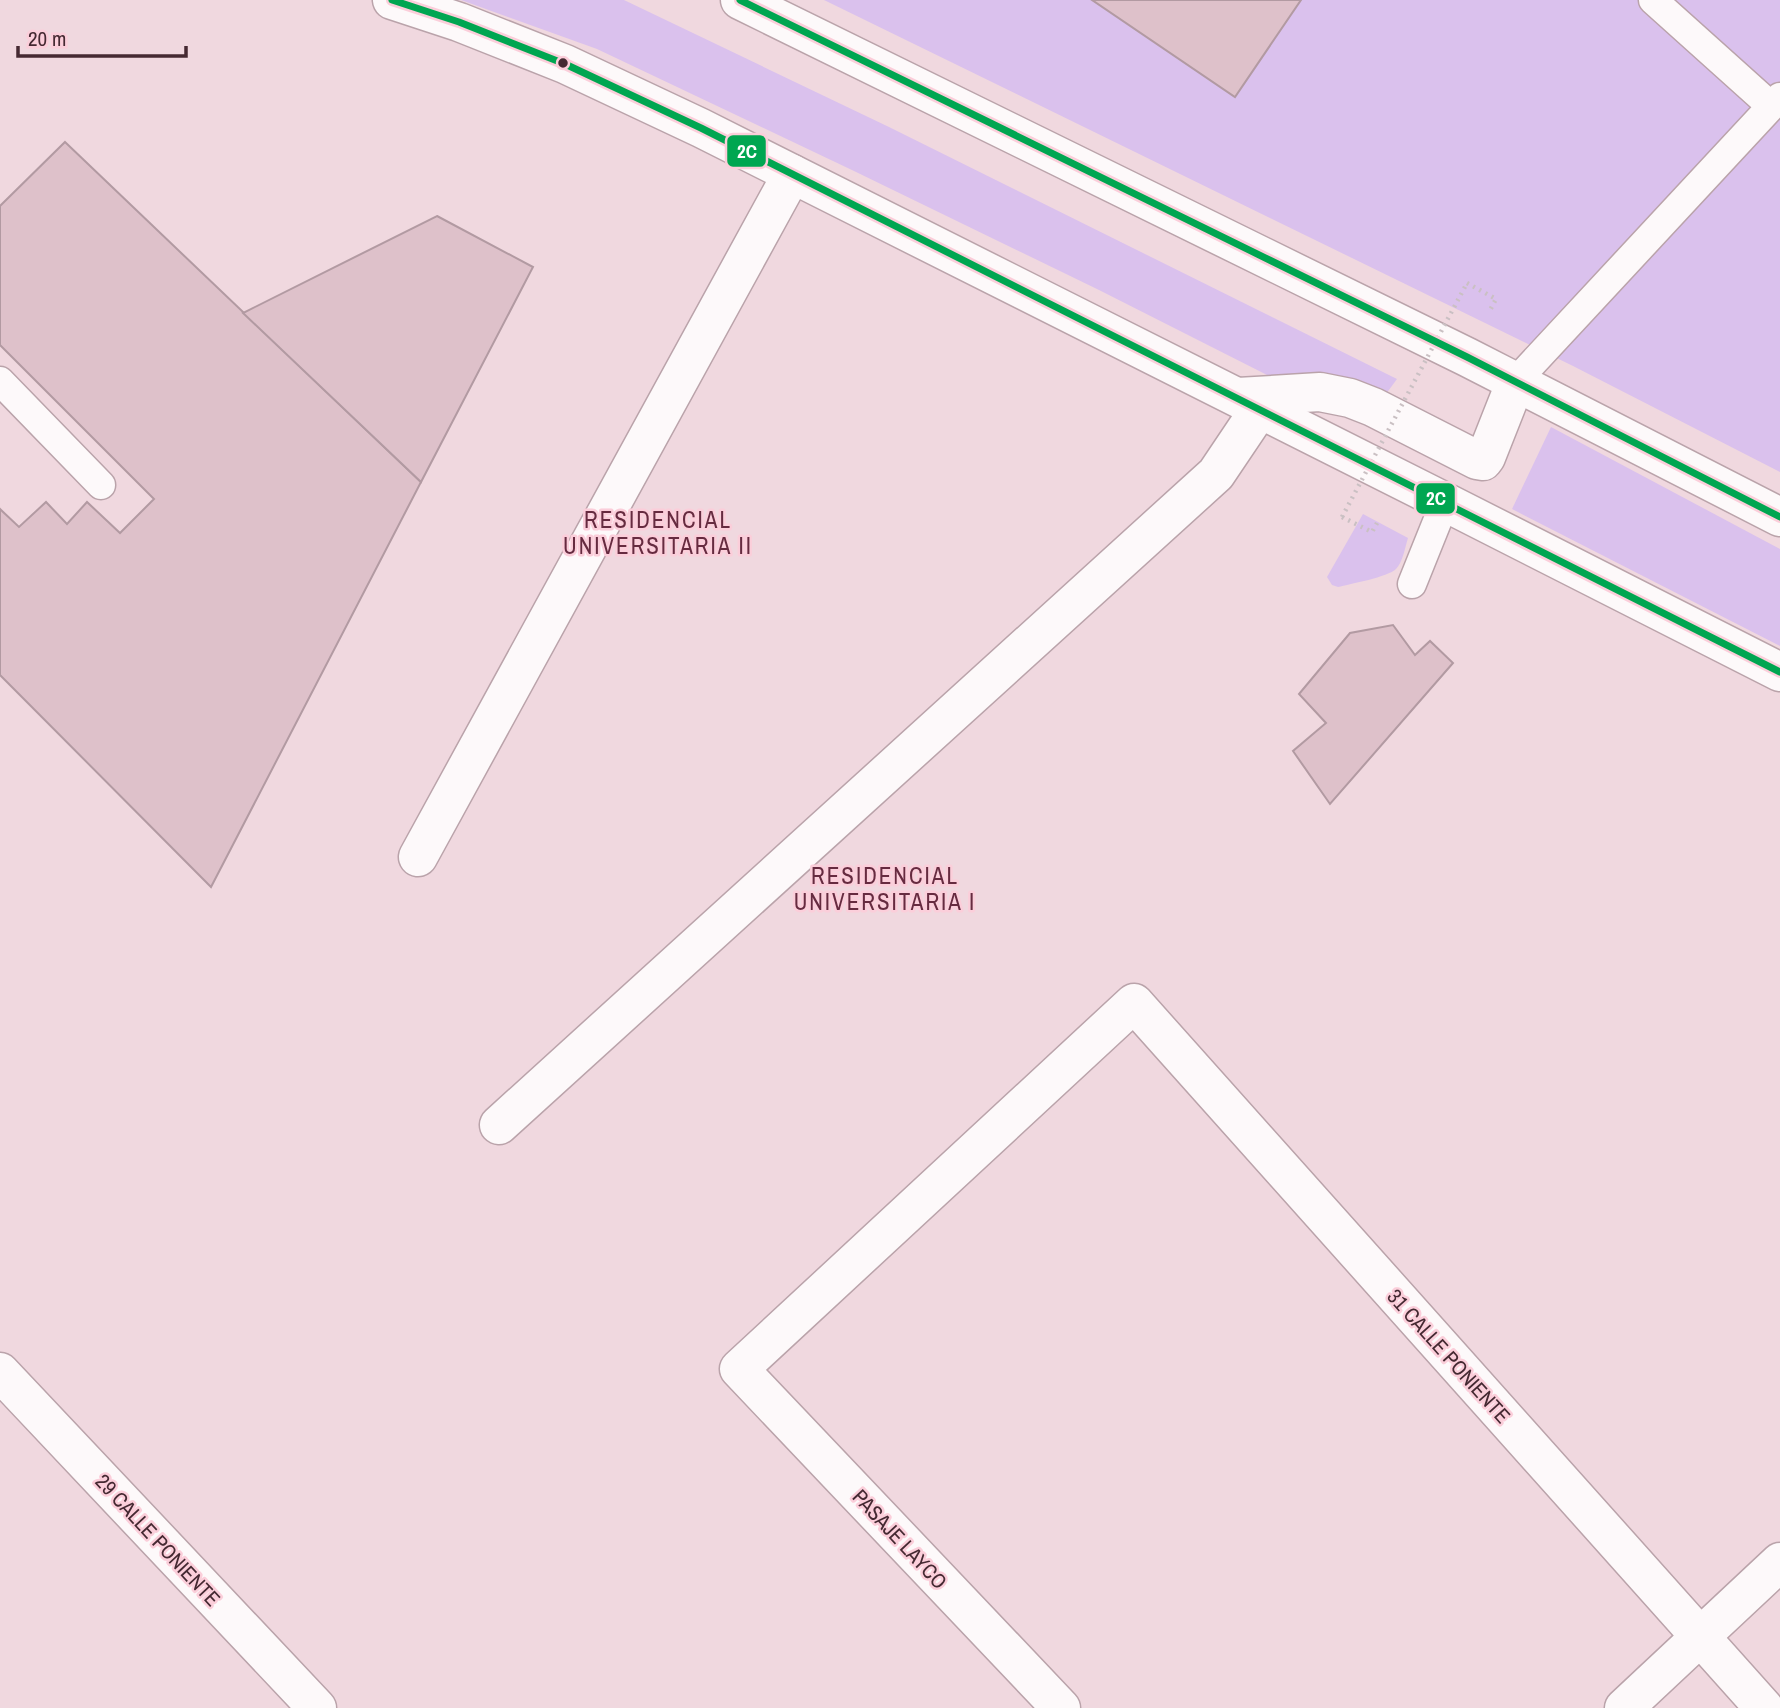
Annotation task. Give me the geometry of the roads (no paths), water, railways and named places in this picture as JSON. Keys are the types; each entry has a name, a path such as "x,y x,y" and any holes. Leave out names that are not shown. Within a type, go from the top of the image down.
{"street":[{"path":"392,0 459,22 565,64 792,174 1780,672"},
{"path":"740,0 1516,382 1780,517"},
{"path":"418,857 792,174"},
{"path":"1247,403 1320,392 1335,394 1373,407 1483,461 1516,382"},
{"path":"499,1125 1216,474 1247,403"},
{"name":"PASAJE LAYCO","path":"1060,1708 739,1369 1134,1003"},
{"name":"31 CALLE PONIENTE","path":"1134,1003 1763,1708"},
{"name":"29 CALLE PONIENTE","path":"0,1373 317,1708"},
{"path":"1624,1708 1780,1562"}],"lane":[{"path":"1516,382 1776,102 1653,0"},
{"path":"0,381 101,485"},
{"path":"1412,584 1445,502"}],"district":[{"name":"RESIDENCIAL UNIVERSITARIA II","path":"658,532"},
{"name":"RESIDENCIAL UNIVERSITARIA I","path":"885,888"}]}
